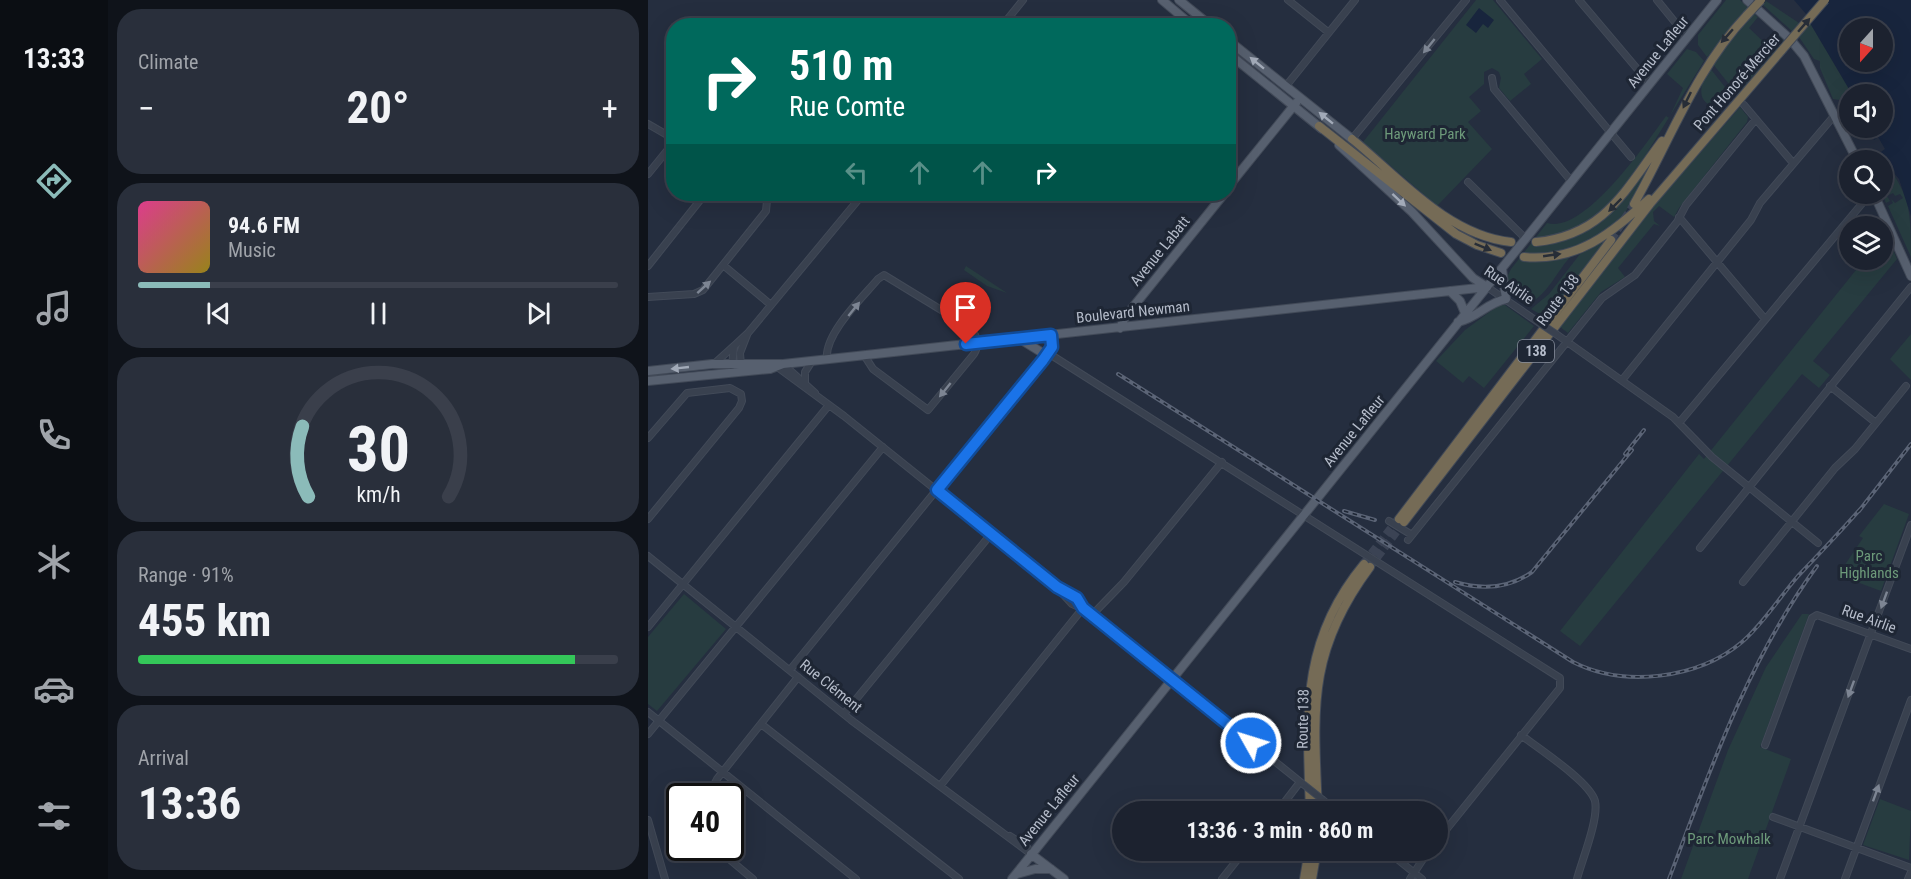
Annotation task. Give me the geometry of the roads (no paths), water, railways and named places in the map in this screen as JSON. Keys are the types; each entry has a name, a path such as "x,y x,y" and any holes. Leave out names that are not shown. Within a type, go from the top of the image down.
{"highway":[{"name":"Pont Honoré-Mercier","path":"1676,124 1708,62 1761,0"},
{"name":"Pont Honoré-Mercier","path":"1669,181 1740,104 1743,95 1825,0"},
{"path":"1634,204 1676,124"},
{"path":"1536,242 1578,231 1608,212 1628,192 1676,124"},
{"path":"1319,126 1456,234 1477,245 1501,253"},
{"path":"1352,139 1454,224 1478,235 1511,242"},
{"path":"1524,257 1561,254 1596,242 1621,226 1669,181"},
{"name":"Route 138","path":"1611,240 1402,520 1669,181"},
{"name":"Route 138","path":"1310,801 1307,711 1312,669 1318,644 1333,609 1367,565 1339,614 1320,667 1314,713 1318,801"},
{"path":"1308,877 1309,861"},
{"path":"1308,877 1313,861"}],"main road":[{"path":"1162,0 1184,18"},
{"path":"1179,0 1201,18"},
{"name":"Avenue Lafleur","path":"1013,877 1718,0"},
{"path":"1747,0 1800,51 1813,71 1852,150"},
{"path":"1236,46 1352,139"},
{"name":"Rue Airlie","path":"1236,59 1319,126 1412,212 1473,278 1487,287"},
{"path":"1236,177 1300,98"},
{"name":"Avenue Labatt","path":"1120,328 1125,317 1218,201"},
{"path":"1879,204 1911,276"},
{"path":"1458,322 1472,319 1492,304 1506,299 1502,269"},
{"name":"Boulevard Newman","path":"648,381 769,362 779,365 1487,287"},
{"path":"1450,291 1460,301 1465,313"},
{"path":"1020,339 1041,352 1048,353"},
{"name":"Boulevard Newman","path":"648,371 712,364 736,369"},
{"name":"Rue Clément","path":"1031,854 1064,879"},
{"path":"1013,877 1035,869 1051,869"}],"street":[{"path":"1008,18 1023,0"},
{"path":"1288,0 1328,32"},
{"path":"1286,86 1355,0"},
{"path":"1352,139 1466,0"},
{"path":"1500,0 1631,157"},
{"path":"1579,0 1650,84"},
{"path":"1657,0 1687,37"},
{"path":"1492,78 1494,89 1572,182"},
{"path":"1740,104 1756,119 1793,163"},
{"path":"1623,379 1718,262 1793,163 1834,116"},
{"path":"1389,521 1410,538 1605,295 1635,275 1686,206 1756,119"},
{"path":"648,124 666,136"},
{"path":"648,174 666,151"},
{"path":"1468,182 1526,239"},
{"path":"648,266 699,201"},
{"path":"648,297 699,293 766,211 767,201"},
{"path":"712,364 748,333 857,201"},
{"path":"1679,423 1862,204"},
{"path":"1679,217 1766,319"},
{"path":"723,265 771,305"},
{"path":"827,359 827,349 836,332 879,277 885,274 969,327 978,343 974,354 927,410 873,369 864,355"},
{"name":"Rue Airlie","path":"1487,287 1623,379 1679,423 1712,457 1818,543"},
{"path":"1700,548 1911,287"},
{"path":"736,369 748,333"},
{"path":"790,670 1048,353 1052,347 1051,335"},
{"path":"735,344 736,369"},
{"path":"1048,353 1552,671 1561,683 1448,827"},
{"path":"805,382 805,374 812,361"},
{"path":"779,365 805,382 818,396"},
{"path":"779,365 1057,587 1072,604 1092,615 1324,801"},
{"path":"1830,386 1876,423"},
{"path":"1743,582 1906,386"},
{"path":"648,438 686,394 732,388 740,392 742,401 648,519"},
{"path":"648,627 829,405"},
{"path":"648,734 883,447"},
{"path":"1092,615 1124,582 1222,462"},
{"path":"1780,879 1911,525"},
{"path":"844,714 991,534"},
{"name":"Rue Clément","path":"648,556 844,714 1002,832 1027,847 1031,854"},
{"path":"940,786 1083,608"},
{"name":"Rue Airlie","path":"1765,745 1812,618 1817,615 1911,649"},
{"path":"716,783 798,677"},
{"path":"1845,879 1911,700"},
{"path":"648,712 856,879"},
{"path":"761,724 959,879"},
{"path":"1521,735 1585,786 1593,797 1594,816 1577,879"},
{"path":"1286,801 1302,783"},
{"path":"1773,817 1911,870 1908,879"},
{"path":"648,820 665,879"},
{"path":"732,861 753,879"},
{"path":"1222,879 1236,861"},
{"path":"1400,861 1422,879"},
{"path":"1410,879 1412,871 1420,861"}],"water":[{"path":"1794,0 1911,0 1911,216 1899,179 1893,172 1893,150 1884,150 1879,138 1893,138 1893,84 1846,84 1810,23 1812,21"},
{"path":"1479,8 1494,20 1488,28 1483,24 1476,33 1466,25"}],"tunnel":[{"path":"1611,240 1634,204"},
{"path":"1364,563 1398,519"},
{"path":"1370,567 1404,522"}],"railway":[{"path":"1118,374 1573,662 1615,675 1660,676 1683,671 1724,655 1757,627 1798,576 1863,506"},
{"path":"1625,454 1644,430"},
{"path":"1859,511 1911,444"},
{"path":"1455,582 1485,587 1504,585 1532,572 1632,450"},
{"path":"1344,511 1375,520"},
{"path":"1669,879 1732,717 1771,639 1817,566"}],"park label":[{"name":"Hayward Park","path":"1425,134"},
{"name":"Parc Highlands","path":"1869,564"},
{"name":"Parc Mowhalk","path":"1729,839"}]}
